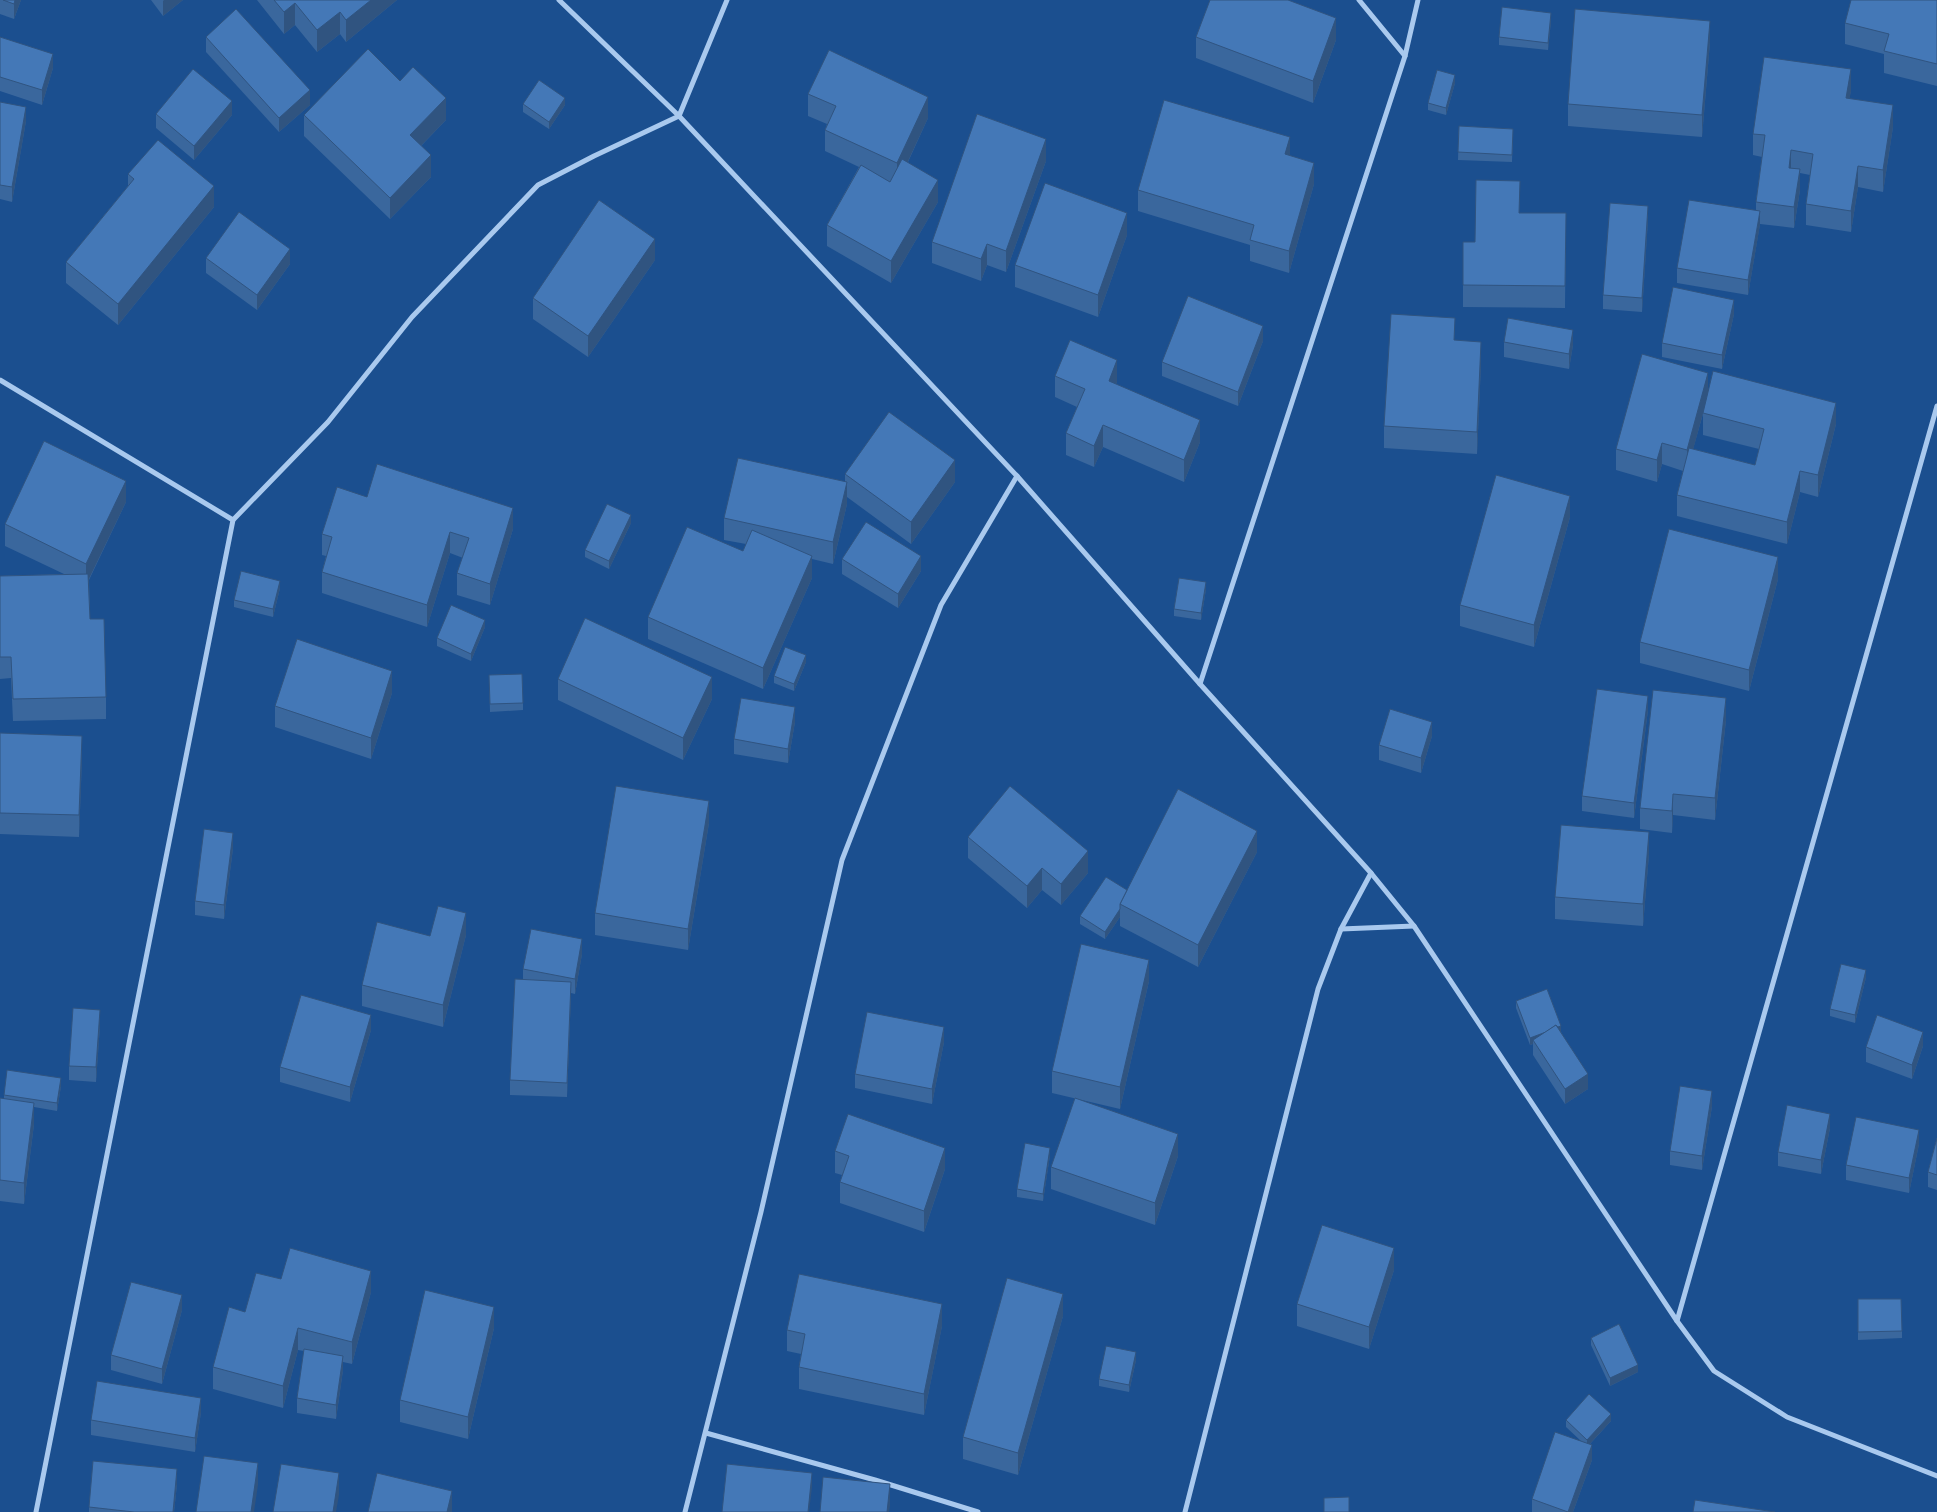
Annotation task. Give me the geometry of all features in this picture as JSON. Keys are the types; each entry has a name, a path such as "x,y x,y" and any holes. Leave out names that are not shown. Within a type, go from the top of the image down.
{"street":[{"path":"559,0 679,116 1017,476 1200,684 1371,872 1414,926 1677,1321 1714,1371 1786,1417 1937,1476"},
{"path":"36,1512 233,520 328,422 412,317 538,185 679,116 726,0"},
{"path":"1359,0 1405,56"},
{"path":"1200,684 1405,56 1418,0"},
{"path":"0,380 233,520"},
{"path":"1677,1321 1935,423 1937,406"},
{"path":"685,1512 761,1212 842,860 940,605 1017,476"},
{"path":"1185,1512 1318,990 1341,929 1371,872"},
{"path":"1341,929 1414,926"},
{"path":"706,1433 875,1480 978,1512"}],"building":[{"path":"3,0 15,0 14,4"},
{"path":"274,0 371,0 346,20 340,12 317,30 295,3 284,12"},
{"path":"1210,0 1288,0 1336,18 1313,81 1196,37"},
{"path":"1851,0 1937,0 1937,64 1884,51 1889,34 1845,23"},
{"path":"1502,7 1551,13 1548,43 1499,37"},
{"path":"236,9 310,90 279,118 206,37"},
{"path":"1575,9 1710,21 1702,115 1568,104"},
{"path":"0,37 53,54 42,90 0,77"},
{"path":"368,49 400,81 413,67 446,98 410,135 431,155 390,198 304,115"},
{"path":"829,50 928,97 897,163 825,130 836,106 808,94"},
{"path":"1764,57 1851,69 1846,98 1893,105 1883,170 1858,166 1851,211 1806,204 1813,154 1791,150 1789,168 1800,169 1794,207 1756,202 1765,135 1753,134"},
{"path":"193,69 232,101 194,146 156,114"},
{"path":"1437,70 1455,75 1446,108 1428,103"},
{"path":"539,80 565,98 549,122 523,104"},
{"path":"1164,100 1290,137 1285,154 1314,163 1289,251 1250,240 1254,225 1138,190"},
{"path":"0,102 26,107 12,187 0,185"},
{"path":"977,114 1046,139 1006,251 987,244 981,259 932,242"},
{"path":"1459,126 1513,129 1512,155 1458,152"},
{"path":"158,140 214,186 118,304 66,262 134,179 128,174"},
{"path":"902,159 938,180 891,261 827,225 861,165 890,182"},
{"path":"1476,180 1520,181 1519,213 1566,213 1565,286 1463,285 1463,242 1475,242"},
{"path":"1045,183 1127,213 1098,295 1015,265"},
{"path":"599,200 655,239 588,336 533,298"},
{"path":"1689,200 1760,211 1748,280 1677,268"},
{"path":"1610,203 1648,206 1642,298 1603,295"},
{"path":"239,212 290,249 257,295 206,258"},
{"path":"1673,287 1734,300 1722,355 1662,343"},
{"path":"1188,296 1263,326 1238,392 1162,362"},
{"path":"1391,314 1455,318 1454,340 1481,342 1477,432 1384,426"},
{"path":"1508,318 1573,330 1569,354 1504,342"},
{"path":"1070,340 1117,360 1109,381 1200,420 1184,460 1103,425 1094,446 1066,433 1085,389 1055,376"},
{"path":"1642,354 1708,373 1687,450 1662,443 1657,460 1616,449"},
{"path":"1713,371 1836,403 1818,475 1800,471 1787,522 1677,495 1689,448 1755,465 1764,429 1703,413"},
{"path":"889,412 955,460 911,522 845,474"},
{"path":"44,441 126,481 86,564 5,524"},
{"path":"738,458 847,482 833,542 724,518"},
{"path":"377,464 513,508 490,584 457,573 469,538 450,532 427,605 322,572 332,537 322,534 337,487 367,497"},
{"path":"1496,475 1570,496 1534,625 1460,605"},
{"path":"607,504 631,515 609,561 585,550"},
{"path":"866,522 921,556 898,594 842,559"},
{"path":"687,527 743,551 752,530 812,556 763,668 648,617"},
{"path":"1669,529 1778,557 1749,670 1640,642"},
{"path":"241,571 280,581 273,609 234,600"},
{"path":"88,574 90,619 104,619 106,697 13,699 11,657 0,657 0,576"},
{"path":"1179,578 1206,582 1201,613 1174,609"},
{"path":"451,605 485,620 471,654 437,638"},
{"path":"585,618 712,677 683,738 558,679"},
{"path":"297,639 392,671 371,738 275,706"},
{"path":"785,647 806,655 794,684 774,676"},
{"path":"522,674 523,703 490,704 489,675"},
{"path":"1597,689 1648,696 1634,803 1582,796"},
{"path":"1653,690 1726,698 1715,798 1673,794 1672,811 1640,808"},
{"path":"741,698 795,707 788,749 734,739"},
{"path":"1390,709 1432,722 1421,758 1379,745"},
{"path":"0,733 82,736 79,815 0,813"},
{"path":"616,786 709,801 688,929 595,913"},
{"path":"1010,786 1088,851 1061,884 1042,868 1027,886 968,837"},
{"path":"1178,789 1257,831 1198,945 1120,904"},
{"path":"1561,825 1649,832 1643,904 1555,897"},
{"path":"204,829 233,833 224,905 195,901"},
{"path":"1106,877 1127,890 1120,904 1120,909 1105,932 1080,916"},
{"path":"438,906 466,913 443,1005 362,985 377,922 430,936"},
{"path":"531,929 582,939 575,979 523,969"},
{"path":"1081,944 1149,960 1120,1087 1052,1071"},
{"path":"1841,964 1866,970 1855,1015 1830,1009"},
{"path":"515,979 571,982 567,1083 510,1080"},
{"path":"1547,989 1561,1026 1558,1027 1556,1025 1546,1032 1530,1038 1516,1001"},
{"path":"301,995 371,1015 350,1087 280,1067"},
{"path":"73,1008 100,1010 96,1067 69,1066"},
{"path":"867,1012 944,1027 932,1089 855,1074"},
{"path":"1877,1015 1923,1032 1912,1065 1866,1047"},
{"path":"1556,1025 1588,1074 1565,1089 1533,1040"},
{"path":"7,1070 61,1078 57,1103 4,1095"},
{"path":"1680,1086 1712,1091 1702,1156 1670,1151"},
{"path":"0,1098 34,1103 24,1183 0,1180"},
{"path":"1075,1098 1178,1134 1155,1203 1051,1167"},
{"path":"1787,1105 1830,1114 1821,1160 1778,1152"},
{"path":"848,1114 945,1148 924,1211 840,1182 849,1156 835,1151"},
{"path":"1856,1117 1919,1130 1909,1178 1846,1165"},
{"path":"1937,1138 1937,1175 1928,1172"},
{"path":"1025,1143 1050,1148 1043,1194 1017,1189"},
{"path":"1322,1225 1394,1248 1369,1327 1297,1304"},
{"path":"290,1248 371,1271 352,1342 298,1328 283,1386 213,1367 229,1307 245,1312 256,1273 281,1279"},
{"path":"799,1274 942,1304 924,1394 799,1367 805,1334 787,1330"},
{"path":"1007,1278 1063,1294 1018,1453 963,1437"},
{"path":"131,1282 182,1295 162,1369 111,1355"},
{"path":"425,1290 494,1307 468,1417 400,1400"},
{"path":"1858,1299 1901,1299 1902,1331 1858,1332"},
{"path":"1619,1324 1638,1365 1610,1378 1591,1338"},
{"path":"1106,1346 1136,1352 1129,1385 1099,1379"},
{"path":"304,1349 343,1356 336,1405 297,1398"},
{"path":"97,1381 201,1398 195,1438 91,1420"},
{"path":"1589,1394 1611,1414 1587,1440 1566,1420"},
{"path":"1555,1432 1592,1445 1568,1512 1532,1499"},
{"path":"204,1456 258,1463 251,1512 196,1512"},
{"path":"93,1461 177,1469 173,1512 134,1512 89,1507"},
{"path":"281,1464 339,1473 333,1512 273,1512"},
{"path":"727,1464 812,1473 808,1512 722,1512"},
{"path":"377,1473 452,1491 447,1512 368,1512"},
{"path":"823,1477 890,1484 887,1512 820,1512"},
{"path":"1349,1497 1349,1512 1324,1512 1324,1498"},
{"path":"1695,1500 1775,1512 1693,1512"}]}
